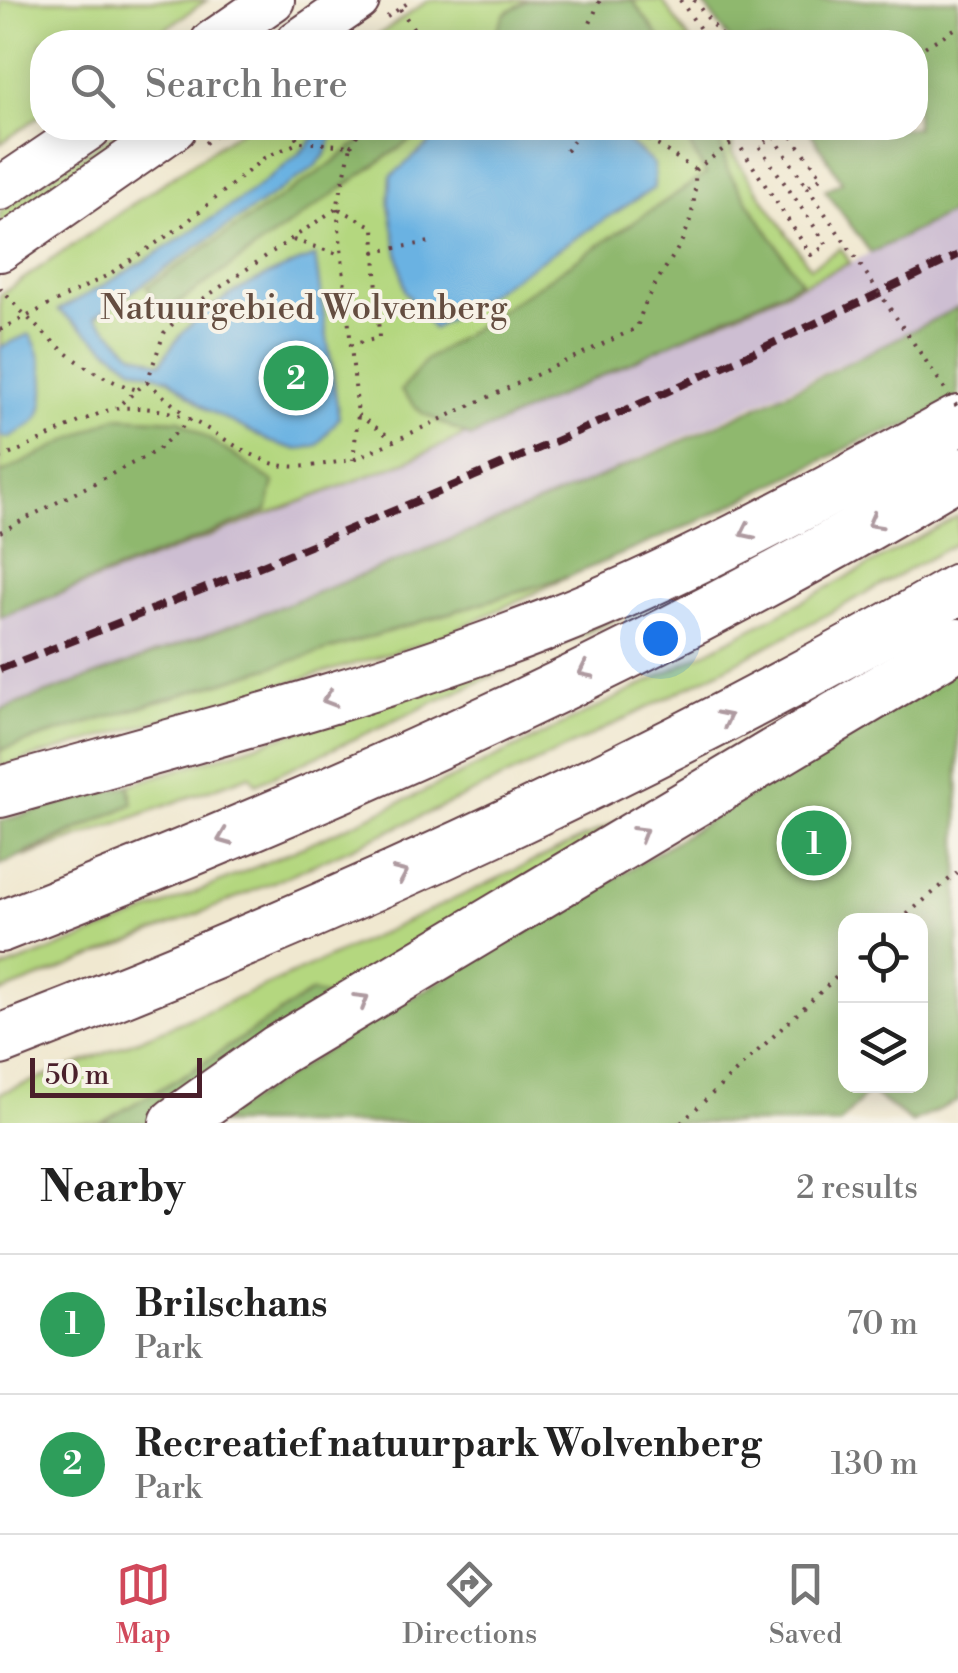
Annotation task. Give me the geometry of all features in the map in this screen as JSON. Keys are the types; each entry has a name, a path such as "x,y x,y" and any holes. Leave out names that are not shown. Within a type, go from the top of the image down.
{"highway":[{"path":"0,792 319,702 556,621 772,520 958,421"},
{"path":"0,927 314,801 686,623 876,522 958,472"},
{"path":"0,1040 280,928 488,835 736,712 958,590"},
{"path":"175,1123 278,1050 958,644"}],"main road":[{"path":"230,30 274,0"},
{"path":"314,30 358,0"},
{"path":"0,189 72,140"},
{"path":"0,250 158,140"}],"path":[{"path":"587,30 600,0"},
{"path":"680,0 701,30"},
{"path":"694,0 717,30"},
{"path":"400,9 415,30"},
{"path":"928,45 958,27"},
{"path":"353,460 358,415 337,208 354,140"},
{"path":"566,151 574,140"},
{"path":"649,140 695,170"},
{"path":"695,170 736,140"},
{"path":"741,140 741,148 811,254 826,245 759,146 768,140"},
{"path":"777,140 958,408"},
{"path":"796,140 822,177 807,187"},
{"path":"0,330 108,274 182,226 264,158 300,142 351,146"},
{"path":"148,379 184,413 270,462 303,467 353,460 391,439 637,328 645,297 690,232 696,206 695,170"},
{"path":"0,458 39,446 116,408 148,379 152,356 164,332 185,311 337,208"},
{"path":"337,208 374,227 379,338 350,345"},
{"path":"291,240 341,255"},
{"path":"374,252 430,242"},
{"path":"0,288 26,317 80,362 138,390"},
{"path":"116,408 184,413"},
{"path":"358,415 391,439"},
{"path":"0,532 156,451 192,418"},
{"path":"908,913 958,872"},
{"path":"680,1123 838,975"}],"shaded area":[{"path":"958,209 958,307 921,327 587,482 272,613 0,710 0,617 407,461 850,263"}],"green space":[{"path":"0,0 207,0 163,30 30,30 30,123 0,144"},
{"path":"429,0 662,0 683,30 385,30"},
{"path":"528,0 632,0 654,30 497,30 505,13"},
{"path":"701,0 958,0 958,209 871,253 825,190 842,182 816,140 928,140 928,30 722,30"},
{"path":"104,140 127,140 0,228 0,212"},
{"name":"Natuurgebied Wolvenberg","path":"226,140 733,140 732,153 810,267 841,248 850,263 407,461 0,617 0,295"},
{"path":"362,140 411,140 162,314 147,287"},
{"path":"682,140 719,140 728,171 801,282 471,437 422,413 401,391 426,360 706,174 689,144"},
{"path":"958,307 958,398 912,424 866,439 697,522 570,576 0,750 0,710 243,621 486,525 725,421"},
{"path":"116,417 180,420 274,482 267,511 0,617 0,474"},
{"path":"958,516 958,542 607,728 246,894 0,993 0,970 246,871 488,761 725,642"},
{"path":"570,576 432,641 0,767 0,750"},
{"path":"633,611 256,784 250,775 24,857 132,804 129,785 296,732"},
{"path":"958,668 958,1101 912,1122 872,1093 928,1093 928,913 838,913 838,1093 867,1093 840,1123 216,1123 363,1026 569,906"},
{"path":"129,785 133,804 0,865 0,821"},
{"path":"648,807 344,1002 311,992 193,1070 101,1123 0,1123 0,1093 247,994"},
{"path":"311,992 344,1002 150,1123 101,1123 193,1070"}],"water":[{"path":"311,140 331,140 326,154 313,168 95,317 133,353 161,363 174,343 208,310 270,274 315,256 339,418 318,445 298,450 271,442 206,409 170,379 132,367 58,310 201,226"},
{"path":"434,140 625,140 654,164 654,188 433,329 405,291 389,205 391,176"},
{"path":"29,334 41,363 41,412 36,420 8,438 0,436 0,347"}],"railway":[{"path":"0,669 484,472 722,367 958,255"}],"place":[{"name":"Recreatief natuurpark Wolvenberg","path":"296,378"},
{"name":"Brilschans","path":"814,843"}]}
